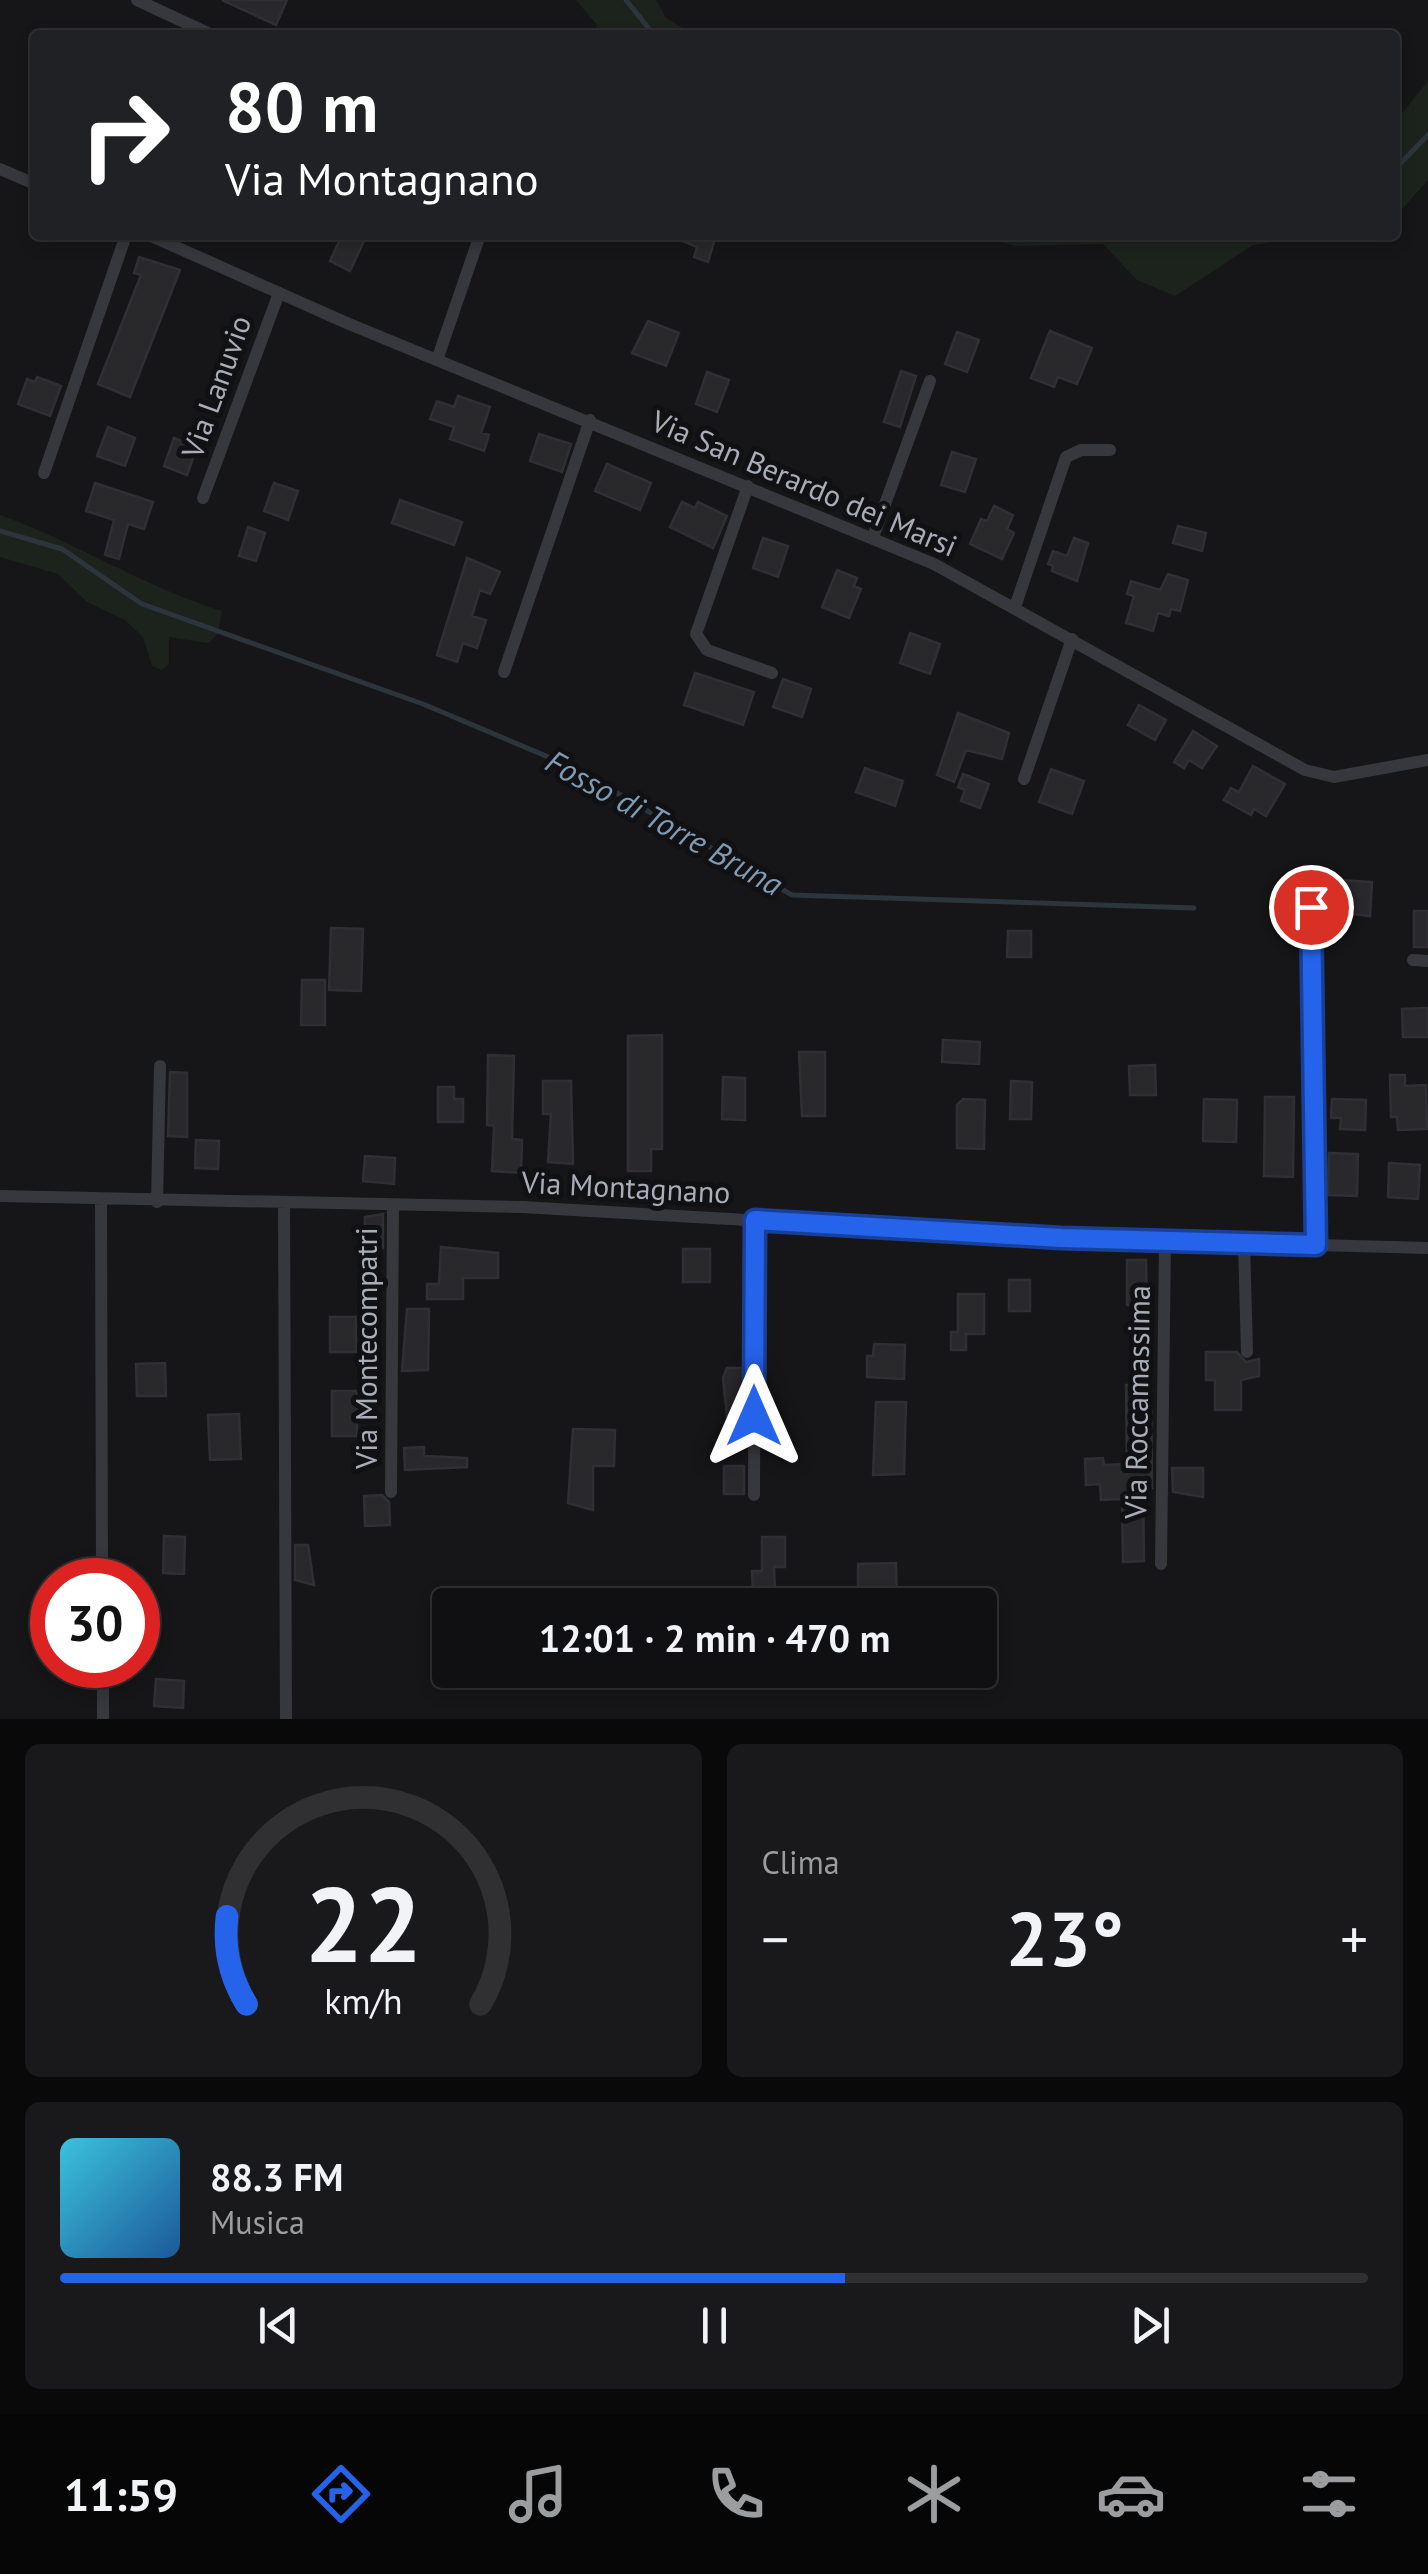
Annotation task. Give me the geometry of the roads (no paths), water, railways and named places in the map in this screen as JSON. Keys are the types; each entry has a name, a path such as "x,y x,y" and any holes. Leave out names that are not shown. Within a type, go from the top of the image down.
{"street":[{"path":"138,0 201,30"},
{"path":"0,169 30,182"},
{"path":"44,473 124,240"},
{"name":"Via San Berardo dei Marsi","path":"160,240 436,360 873,537 1015,607 1312,773 1338,776 1428,760"},
{"path":"436,360 478,240"},
{"name":"Via Lanuvio","path":"203,498 279,293"},
{"path":"873,537 930,382"},
{"path":"504,672 590,420"},
{"path":"1015,607 1066,457 1081,450 1110,450"},
{"path":"748,486 696,634 707,650 772,673"},
{"path":"1024,779 1072,639"},
{"path":"1311,907 1316,1245"},
{"path":"157,1202 160,1066"},
{"name":"Via Montagnano","path":"0,1196 393,1205 1428,1248"},
{"path":"101,1200 102,1558"},
{"path":"284,1204 286,1719"},
{"name":"Via Montecompatri","path":"391,1492 393,1205"},
{"path":"754,1495 755,1220"},
{"name":"Via Roccamassima","path":"1162,1564 1165,1240"},
{"path":"1244,1243 1247,1352"},
{"path":"103,1688 103,1719"}],"waterway":[{"path":"626,0 650,30"},
{"path":"1400,164 1428,135"},
{"name":"Fosso di Torre Bruna","path":"0,531 62,549 142,604 423,704 572,767 792,895 1194,908"}]}
